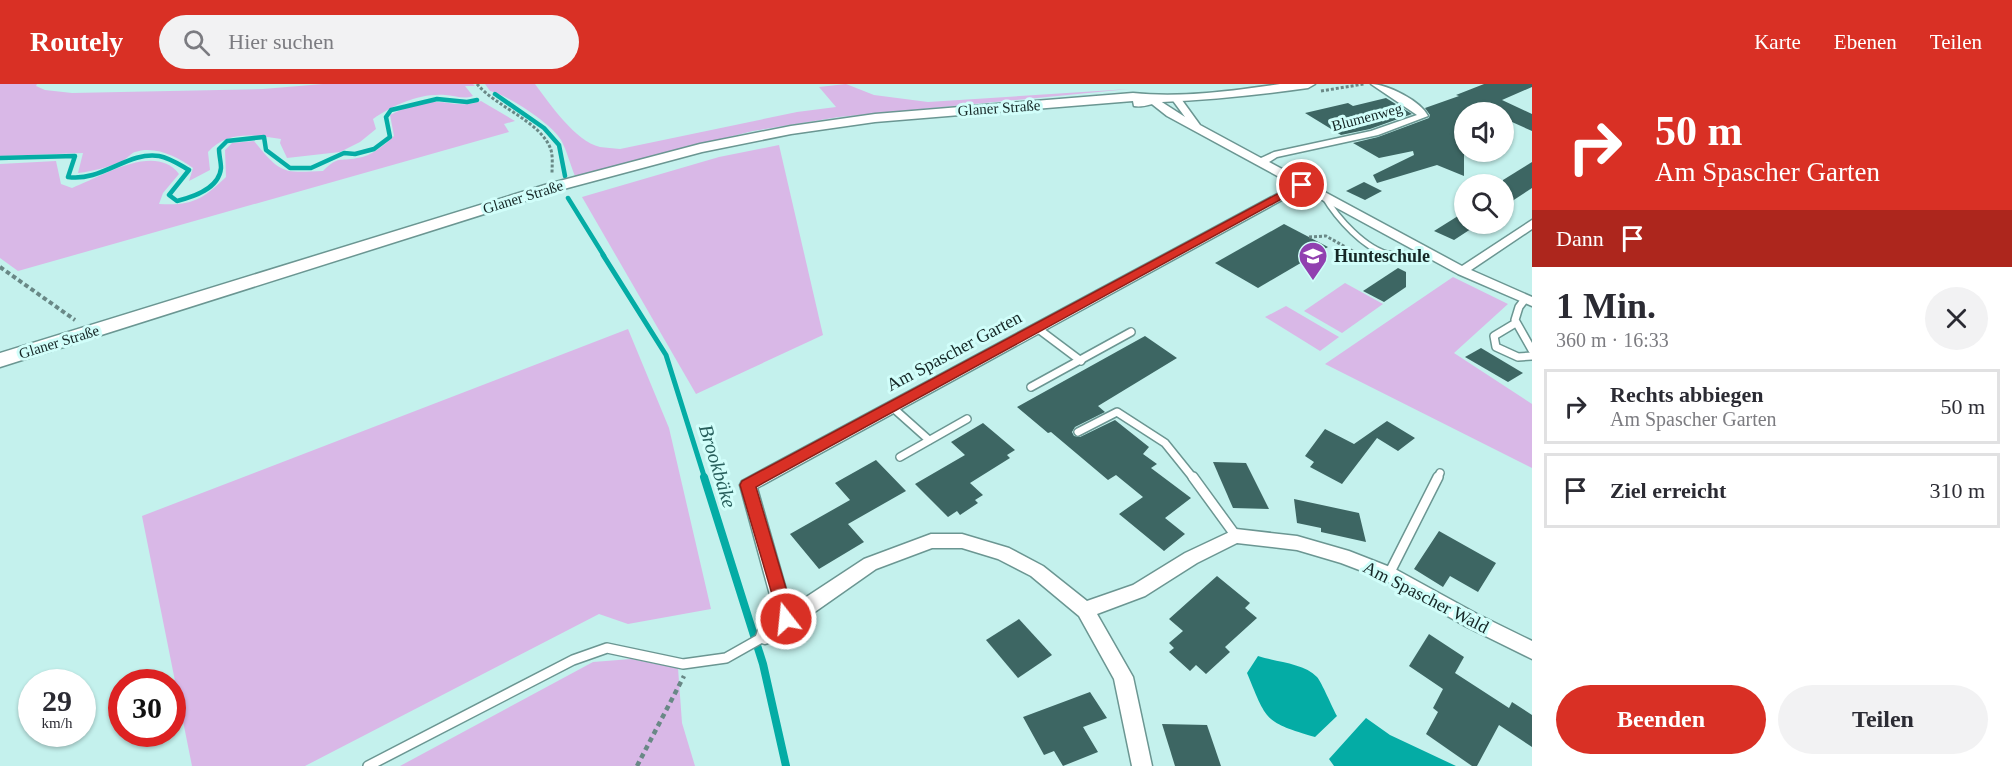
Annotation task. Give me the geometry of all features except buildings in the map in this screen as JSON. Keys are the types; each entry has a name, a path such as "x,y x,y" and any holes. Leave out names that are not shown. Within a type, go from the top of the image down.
{"street":[{"name":"Glaner Straße","path":"0,360 554,187 700,148 803,129 912,115 1060,104 1138,103 1151,99 1237,94 1308,84"},
{"name":"Blumenweg","path":"1261,162 1274,155 1374,133 1423,116 1420,110 1376,84"},
{"path":"1176,98 1197,128"},
{"path":"1151,99 1157,106 1424,251 1528,301"},
{"name":"Am Spascher Garten","path":"786,619 748,485 1302,185"},
{"path":"1462,271 1532,224"},
{"path":"1085,610 1139,591 1191,558 1236,536"},
{"name":"Am Spascher Wald","path":"1236,536 1297,543 1343,556 1389,574 1471,620 1532,650"},
{"path":"765,636 786,619 870,564 931,541 962,541 1003,553 1037,571 1085,610 1123,677 1142,766"}],"lane":[{"path":"1324,196 1330,207 1376,250 1401,256 1424,251"},
{"path":"1528,301 1516,310 1515,324 1532,350"},
{"path":"1515,324 1494,336 1496,347 1518,357 1532,356"},
{"path":"1037,328 1081,361"},
{"path":"1031,387 1131,332"},
{"path":"892,407 929,440"},
{"path":"1078,432 1117,412 1166,443 1236,536"},
{"path":"900,457 967,419"},
{"path":"1389,574 1440,473"},
{"path":"368,766 573,660 607,648 683,664 726,658 765,636"}],"path":[{"path":"477,84 484,95 522,119 543,137 551,150 554,187"},
{"path":"1309,237 1326,236 1359,254"},
{"path":"0,267 83,326 87,332"},
{"path":"637,766 684,677 683,664"}],"shaded area":[{"path":"0,84 37,84 36,86 45,90 72,93 263,89 323,84 473,84 475,86 465,86 473,96 426,96 389,109 373,119 376,129 360,142 340,152 287,158 280,143 281,139 233,137 224,140 208,152 210,170 189,181 193,168 173,156 158,151 143,150 107,167 78,173 83,153 0,156"},
{"path":"485,84 535,84 564,121 581,137 600,147 620,149 797,112 836,107 819,87 846,84 874,95 928,102 1129,89 839,117 753,131 575,176 563,144 556,133 529,111 490,91"},
{"path":"481,101 515,121 504,124 509,132 18,271 0,258 0,164 56,161 61,184 72,188 127,165 142,161 156,161 169,165 179,174 163,193 159,204 181,204 204,196 226,177 225,150 232,143 254,141 270,160 283,169 299,172 323,171 336,161 362,157 381,147 394,136 390,115 400,110 427,102 462,104"},
{"path":"779,145 823,335 696,394 582,197 719,157"},
{"path":"1453,277 1508,304 1454,353 1532,404 1532,468 1325,364"},
{"path":"1345,283 1383,304 1342,333 1304,311"},
{"path":"1286,306 1339,337 1320,351 1265,317"},
{"path":"628,329 669,428 711,609 628,624 599,614 305,766 192,766 186,736 186,669 173,669 142,516"},
{"path":"631,659 678,668 682,723 695,766 400,766 593,662"}],"water":[{"path":"1258,656 1311,672 1319,680 1337,716 1315,737 1276,723 1264,710 1247,673"},
{"path":"1366,718 1390,735 1456,766 1334,766 1329,759"}],"waterway":[{"name":"Brookbäke","path":"495,94 544,128 559,145 565,176"},
{"name":"Brookbäke","path":"0,158 75,156 68,177 80,177 104,171 136,158 159,156 189,170 169,195 177,201 204,191 216,181 221,168 219,149 227,141 264,137 266,150 290,168 311,168 344,153 355,154 374,149 390,137 386,117 391,110 437,99 467,102 477,100"},
{"name":"Brookbäke","path":"568,198 604,256"},
{"name":"Brookbäke","path":"603,255 666,355 705,479"},
{"name":"Brookbäke","path":"704,477 763,664 786,766"}],"place":[{"name":"Hunteschule","path":"1313,282"}],"route":[{"path":"786,619 748,485 1302,185"}]}
